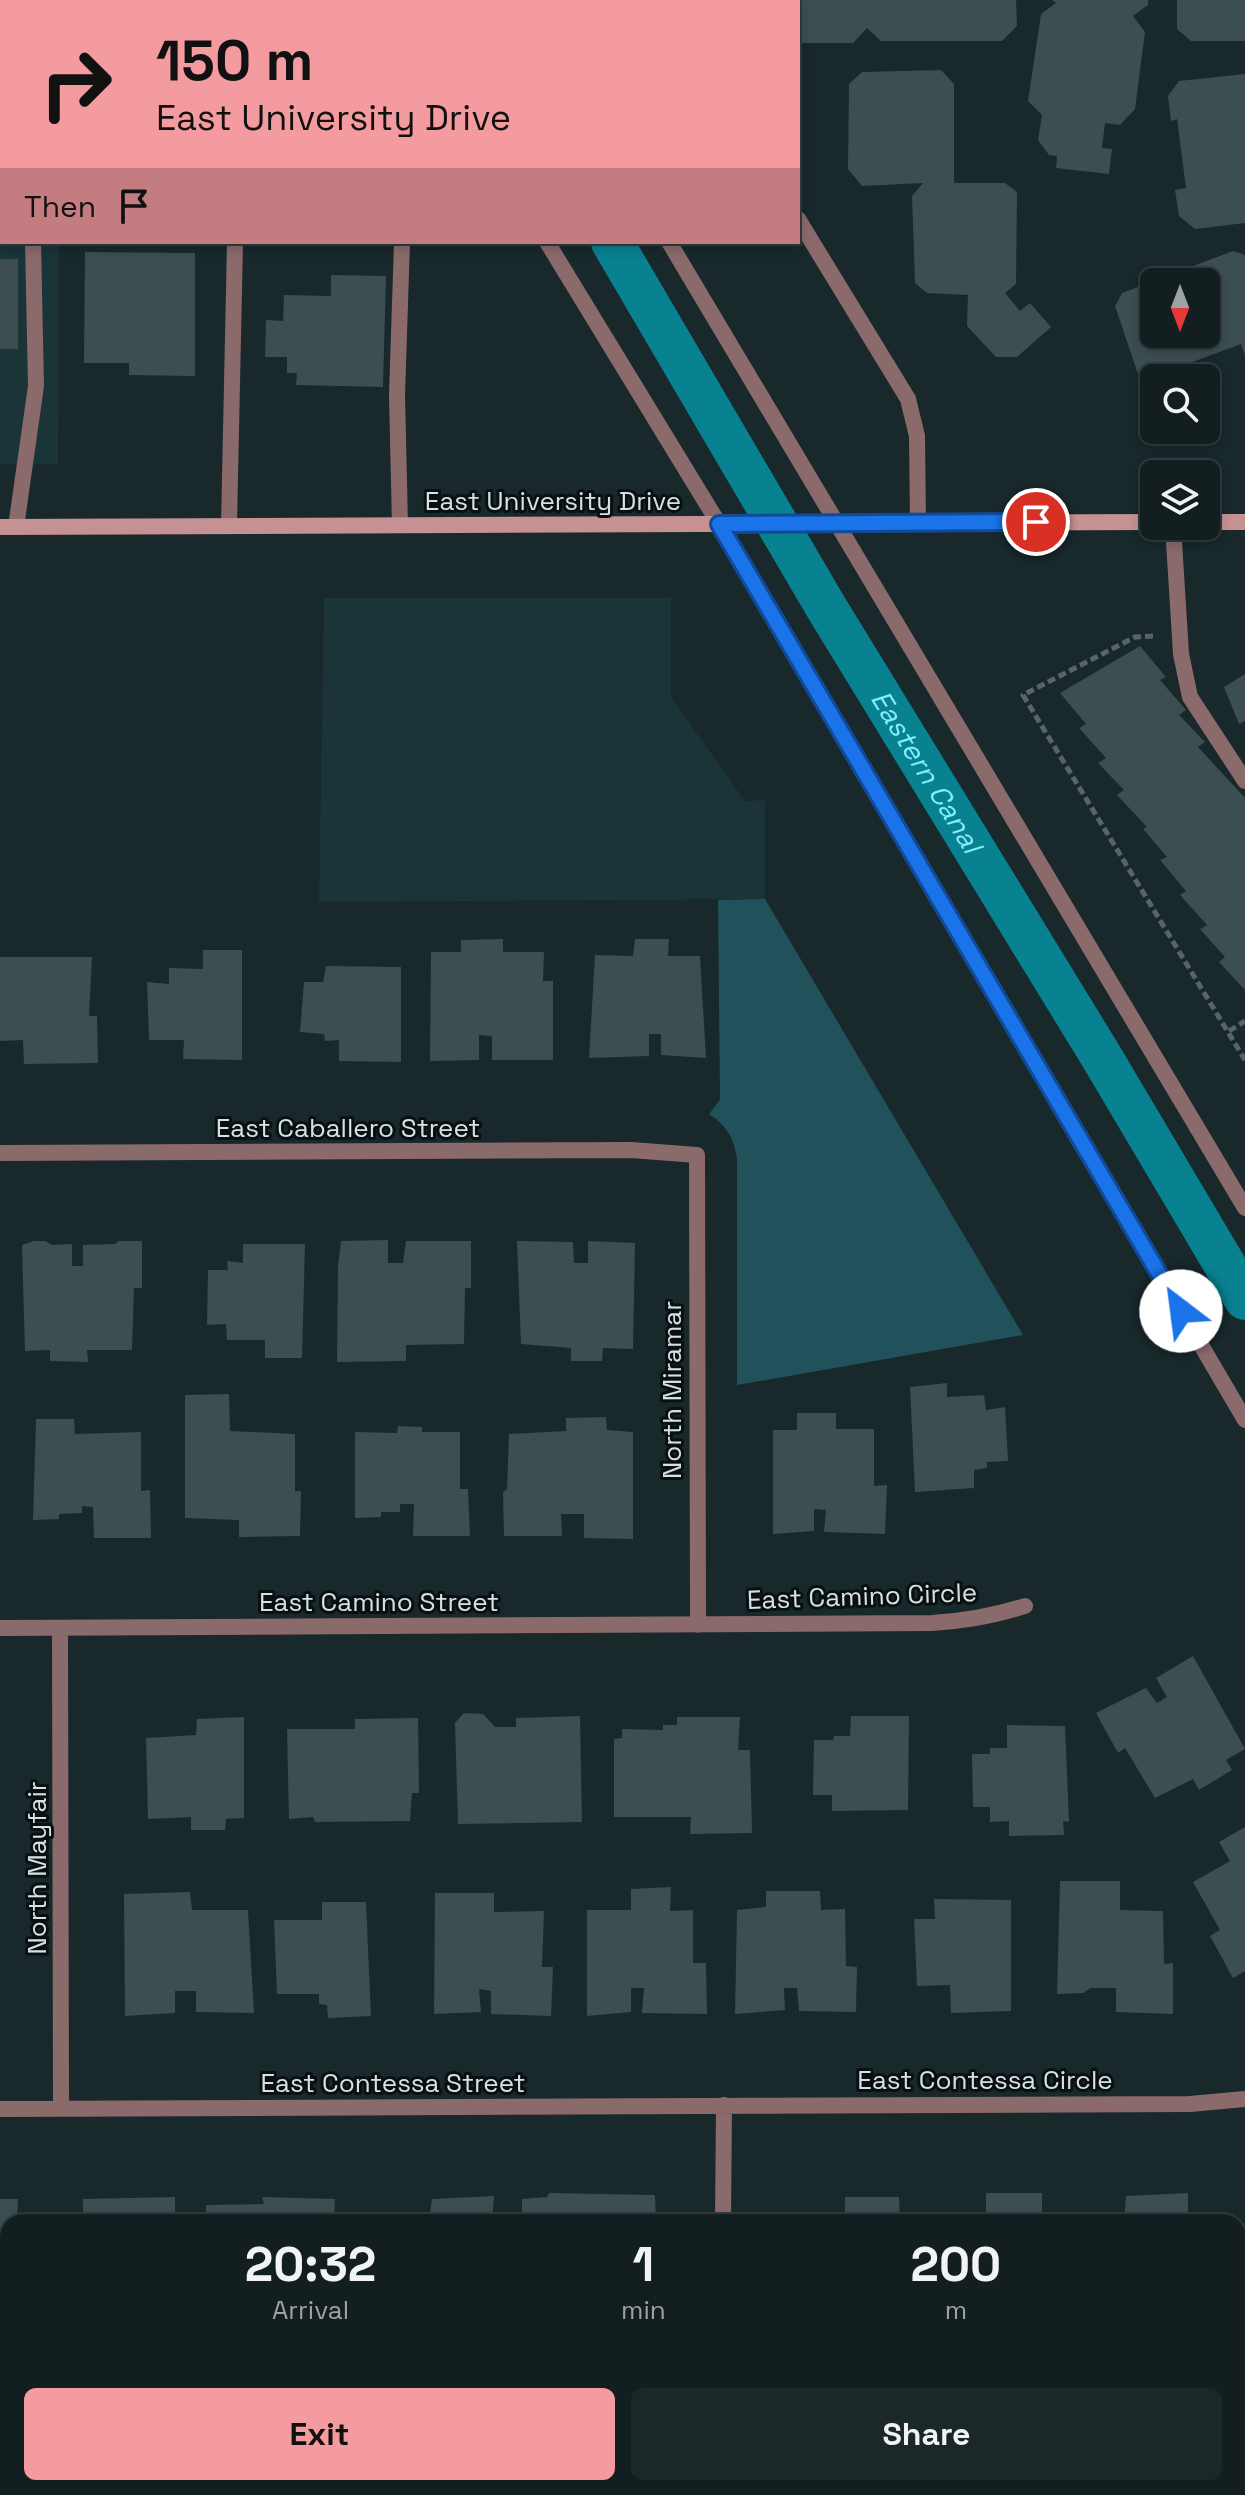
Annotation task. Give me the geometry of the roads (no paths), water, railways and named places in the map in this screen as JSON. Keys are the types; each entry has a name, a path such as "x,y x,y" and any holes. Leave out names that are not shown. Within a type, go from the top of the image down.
{"main road":[{"name":"East University Drive","path":"8,527 1140,522"},
{"path":"1220,522 1245,522"}],"street":[{"path":"800,222 908,399 917,436 918,523"},
{"path":"8,527 36,386 33,244"},
{"path":"229,526 235,244"},
{"path":"400,525 397,396 402,244"},
{"path":"548,244 724,524 1245,1420"},
{"path":"670,244 830,523 1245,1208"},
{"path":"1174,540 1181,654 1190,697 1245,781"},
{"name":"East Caballero Street","path":"0,1153 631,1150 697,1155"},
{"name":"North Miramar","path":"697,1155 698,1625"},
{"name":"East Camino Circle","path":"698,1625 966,1621 1025,1606"},
{"name":"East Camino Street","path":"60,1628 698,1625"},
{"path":"0,1628 60,1628"},
{"name":"North Mayfair","path":"60,1628 61,2109"},
{"name":"East Contessa Circle","path":"724,2105 1174,2104 1245,2099"},
{"path":"723,2214 724,2105"},
{"name":"East Contessa Street","path":"61,2109 724,2105"},
{"path":"0,2109 61,2109"}],"waterway":[{"name":"Eastern Canal","path":"613,244 826,607 1101,1056 1245,1299"}]}
